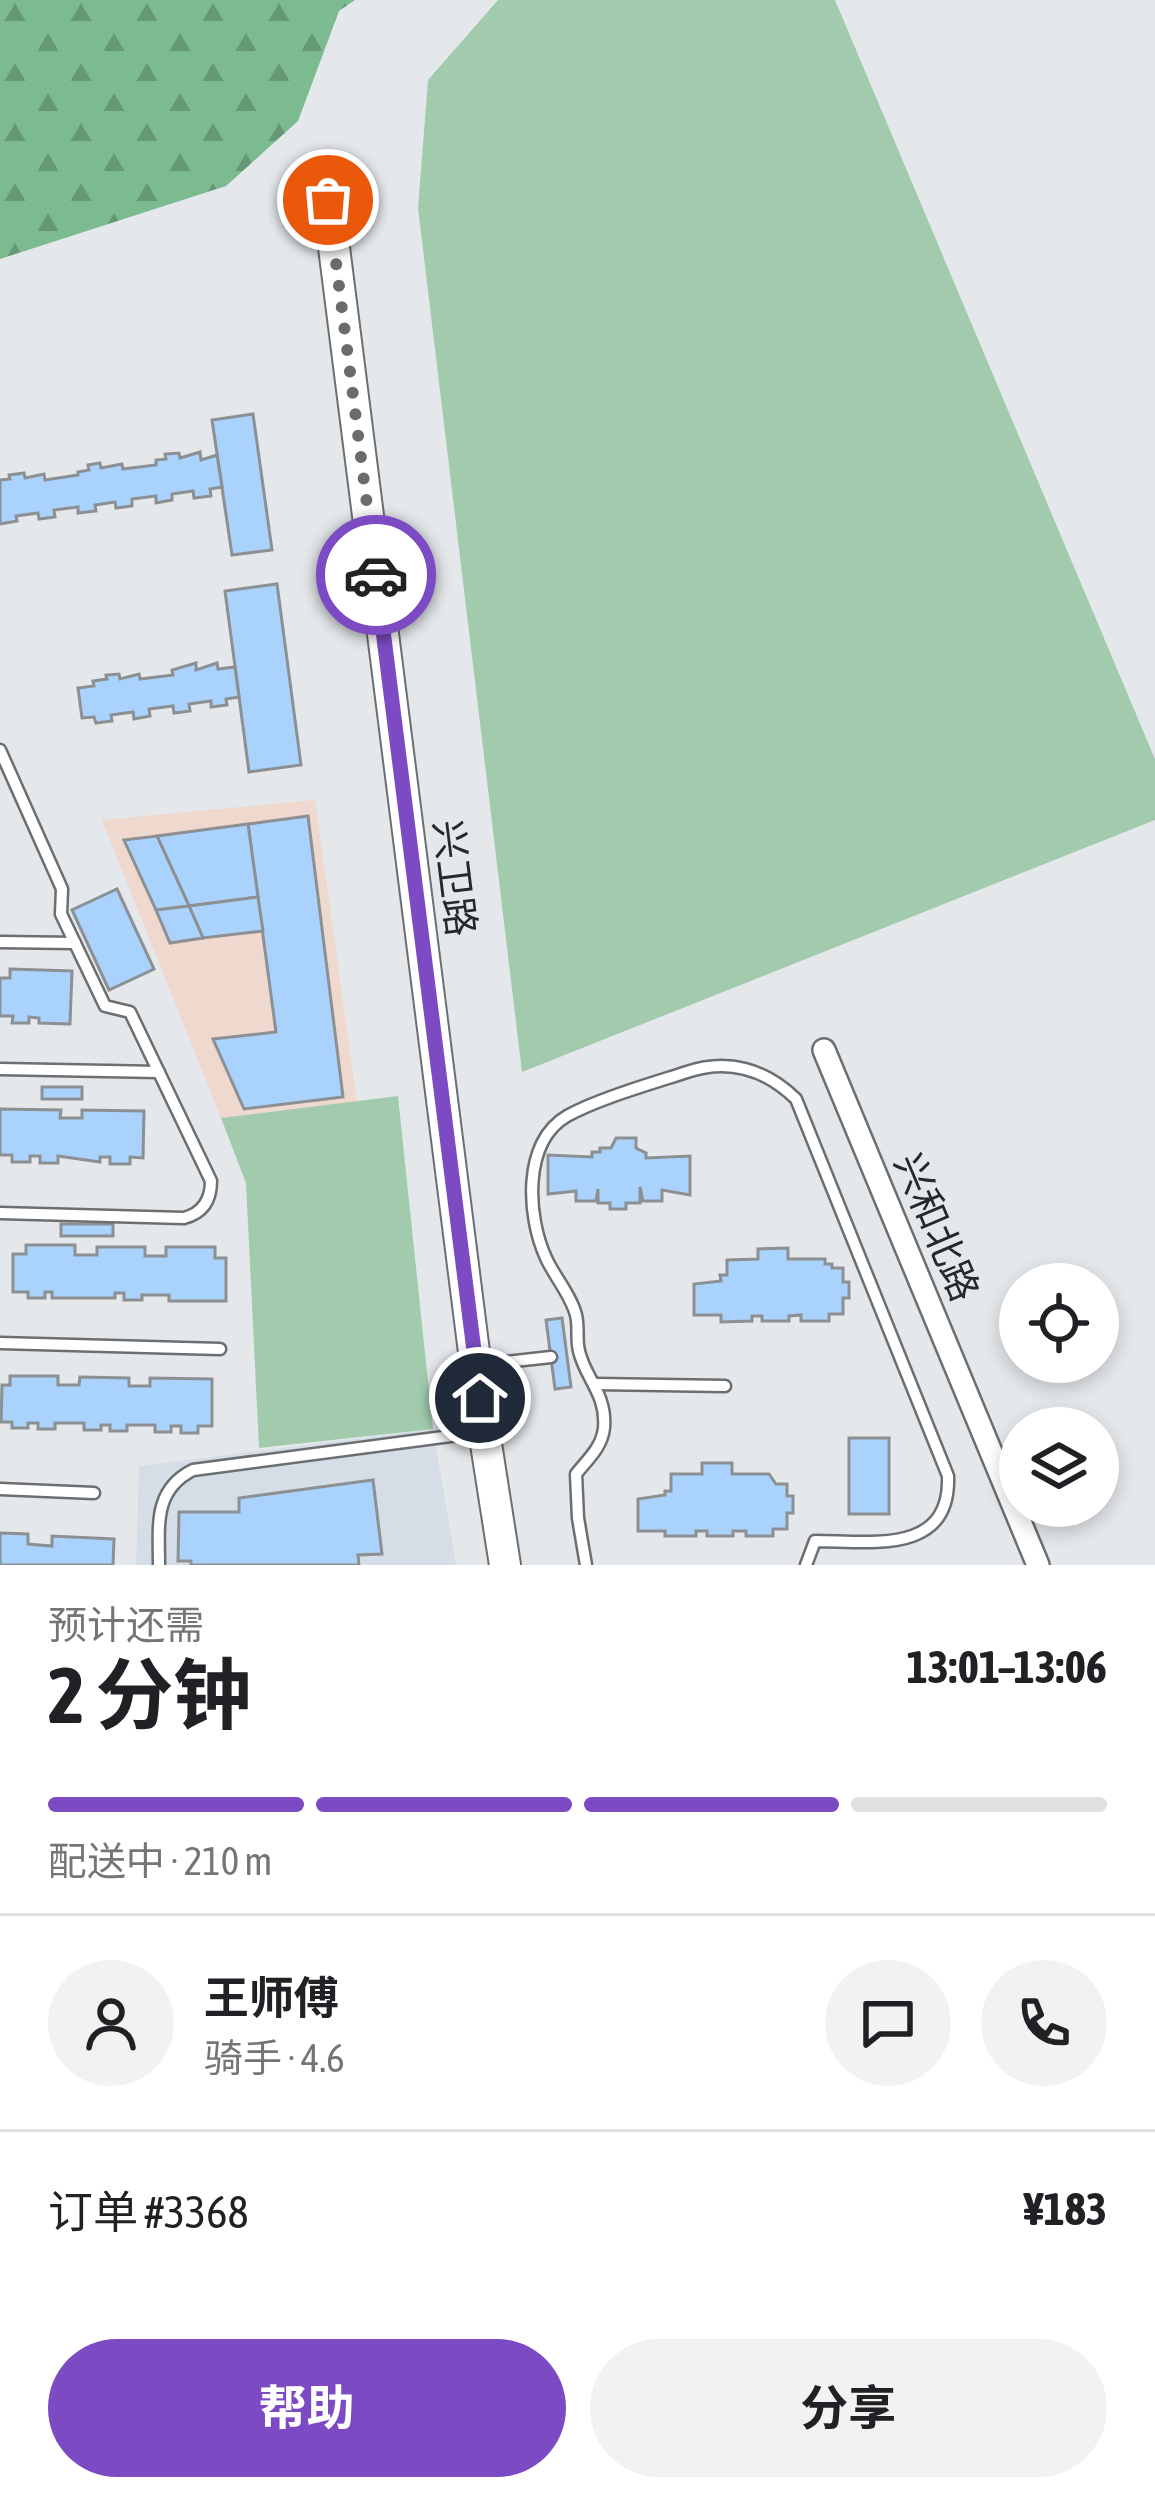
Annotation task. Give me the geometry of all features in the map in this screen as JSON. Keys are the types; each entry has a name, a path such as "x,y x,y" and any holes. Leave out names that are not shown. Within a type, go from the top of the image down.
{"street":[{"name":"兴卫路","path":"328,200 505,1565"},
{"name":"兴和北路","path":"824,1050 1038,1565"}],"lane":[{"path":"0,749 62,889 61,914 105,1006 130,1012 211,1181 202,1209 184,1218 0,1213"},
{"path":"0,942 75,944"},
{"path":"586,1565 576,1474 601,1444 605,1423 596,1384 573,1355 576,1312 543,1253 532,1171 543,1139 567,1116 718,1065 752,1070 796,1099 948,1476 941,1514 922,1533 896,1541 815,1541 806,1565"},
{"path":"0,1069 159,1072"},
{"path":"0,1343 220,1349"},
{"path":"476,1366 551,1357"},
{"path":"596,1384 724,1386"},
{"path":"159,1565 164,1495 193,1470 484,1431"},
{"path":"0,1489 94,1493"}],"shaded area":[{"path":"315,800 357,1102 221,1118 102,820"},
{"path":"433,1429 456,1565 136,1565 139,1466"}],"green space":[{"path":"0,0 355,0 339,11 298,121 226,186 0,259"},
{"path":"498,0 835,0 1155,759 1155,820 522,1072 418,208 428,80"},
{"path":"398,1096 433,1429 259,1448 246,1183 221,1118"}],"building":[{"path":"253,414 272,550 232,555 212,420"},
{"path":"200,452 201,460 217,455 222,487 210,489 211,496 194,498 193,491 172,494 172,500 156,503 156,496 132,499 132,506 116,508 115,502 95,505 96,511 54,510 55,517 39,519 38,513 0,524 0,480 10,479 9,475 44,474 45,480 78,475 89,470 88,465 122,464 123,469 156,465 156,460 166,459 165,454 179,453 180,458"},
{"path":"277,584 301,765 249,772 225,591"},
{"path":"196,663 196,670 217,663 218,669 235,667 239,697 226,699 227,705 189,704 190,711 174,713 173,706 149,709 150,716 134,719 133,712 96,723 94,717 82,718 78,688 94,686 93,681 107,679 106,675 119,674 120,679 139,674 140,679 173,675 172,670"},
{"path":"308,816 343,1097 244,1109 213,1039 276,1032 248,824"},
{"path":"248,824 258,897 189,906 157,836"},
{"path":"157,836 189,906 156,910 124,840"},
{"path":"117,889 154,969 109,990 72,910"},
{"path":"258,897 263,931 203,938 189,906"},
{"path":"189,906 203,938 170,943 156,910"},
{"path":"10,969 72,971 70,1024 39,1023 39,1018 29,1017 29,1023 12,1023 13,1016 0,1016 0,978 10,978"},
{"path":"42,1087 82,1087 82,1099 42,1099"},
{"path":"0,1109 61,1110 60,1118 82,1118 82,1110 144,1111 143,1158 130,1157 130,1164 110,1164 110,1157 100,1157 100,1162 58,1156 58,1163 40,1163 40,1156 30,1156 30,1162 12,1162 12,1155 0,1155"},
{"path":"616,1138 636,1138 636,1148 646,1158 690,1156 690,1195 662,1190 662,1201 643,1201 640,1187 640,1203 610,1209 610,1203 598,1203 598,1189 596,1201 576,1201 576,1191 548,1194 548,1155 592,1157 600,1148 611,1148"},
{"path":"61,1224 113,1224 113,1236 61,1236"},
{"path":"26,1245 75,1245 75,1255 97,1255 97,1247 145,1247 145,1256 166,1256 166,1247 215,1247 215,1258 226,1258 226,1301 169,1301 169,1295 124,1300 124,1293 115,1293 115,1298 52,1298 52,1292 45,1292 45,1298 28,1298 28,1292 13,1292 13,1254 26,1254"},
{"path":"788,1248 788,1259 825,1259 832,1268 843,1268 849,1298 843,1298 843,1314 829,1314 829,1321 801,1321 801,1315 789,1316 789,1321 762,1321 762,1316 752,1316 752,1321 721,1322 721,1315 694,1315 694,1284 721,1281 720,1275 727,1275 727,1260 758,1259 758,1249"},
{"path":"562,1318 571,1387 555,1389 546,1320"},
{"path":"10,1376 58,1376 58,1385 79,1385 80,1377 129,1378 129,1386 150,1386 150,1378 212,1379 212,1426 198,1426 198,1433 181,1433 181,1426 155,1432 155,1425 127,1425 127,1431 110,1431 110,1425 84,1430 84,1423 55,1423 55,1429 38,1429 38,1423 12,1428 12,1422 1,1422 2,1385 10,1385"},
{"path":"849,1438 889,1438 889,1514 849,1514"},
{"path":"702,1463 732,1463 732,1474 769,1474 776,1484 787,1484 793,1513 787,1513 787,1529 773,1529 773,1536 733,1531 733,1536 707,1536 707,1531 696,1531 696,1536 665,1536 665,1531 638,1531 638,1499 665,1495 671,1491 671,1474 702,1474"},
{"path":"373,1480 382,1554 358,1555 359,1565 191,1565 191,1561 178,1561 179,1512 239,1512 239,1498"},
{"path":"0,1533 28,1534 28,1544 52,1546 52,1536 114,1539 113,1565 0,1565"}],"way so far":[{"path":"328,200 376,575"}],"route":[{"path":"376,575 480,1398"}]}
